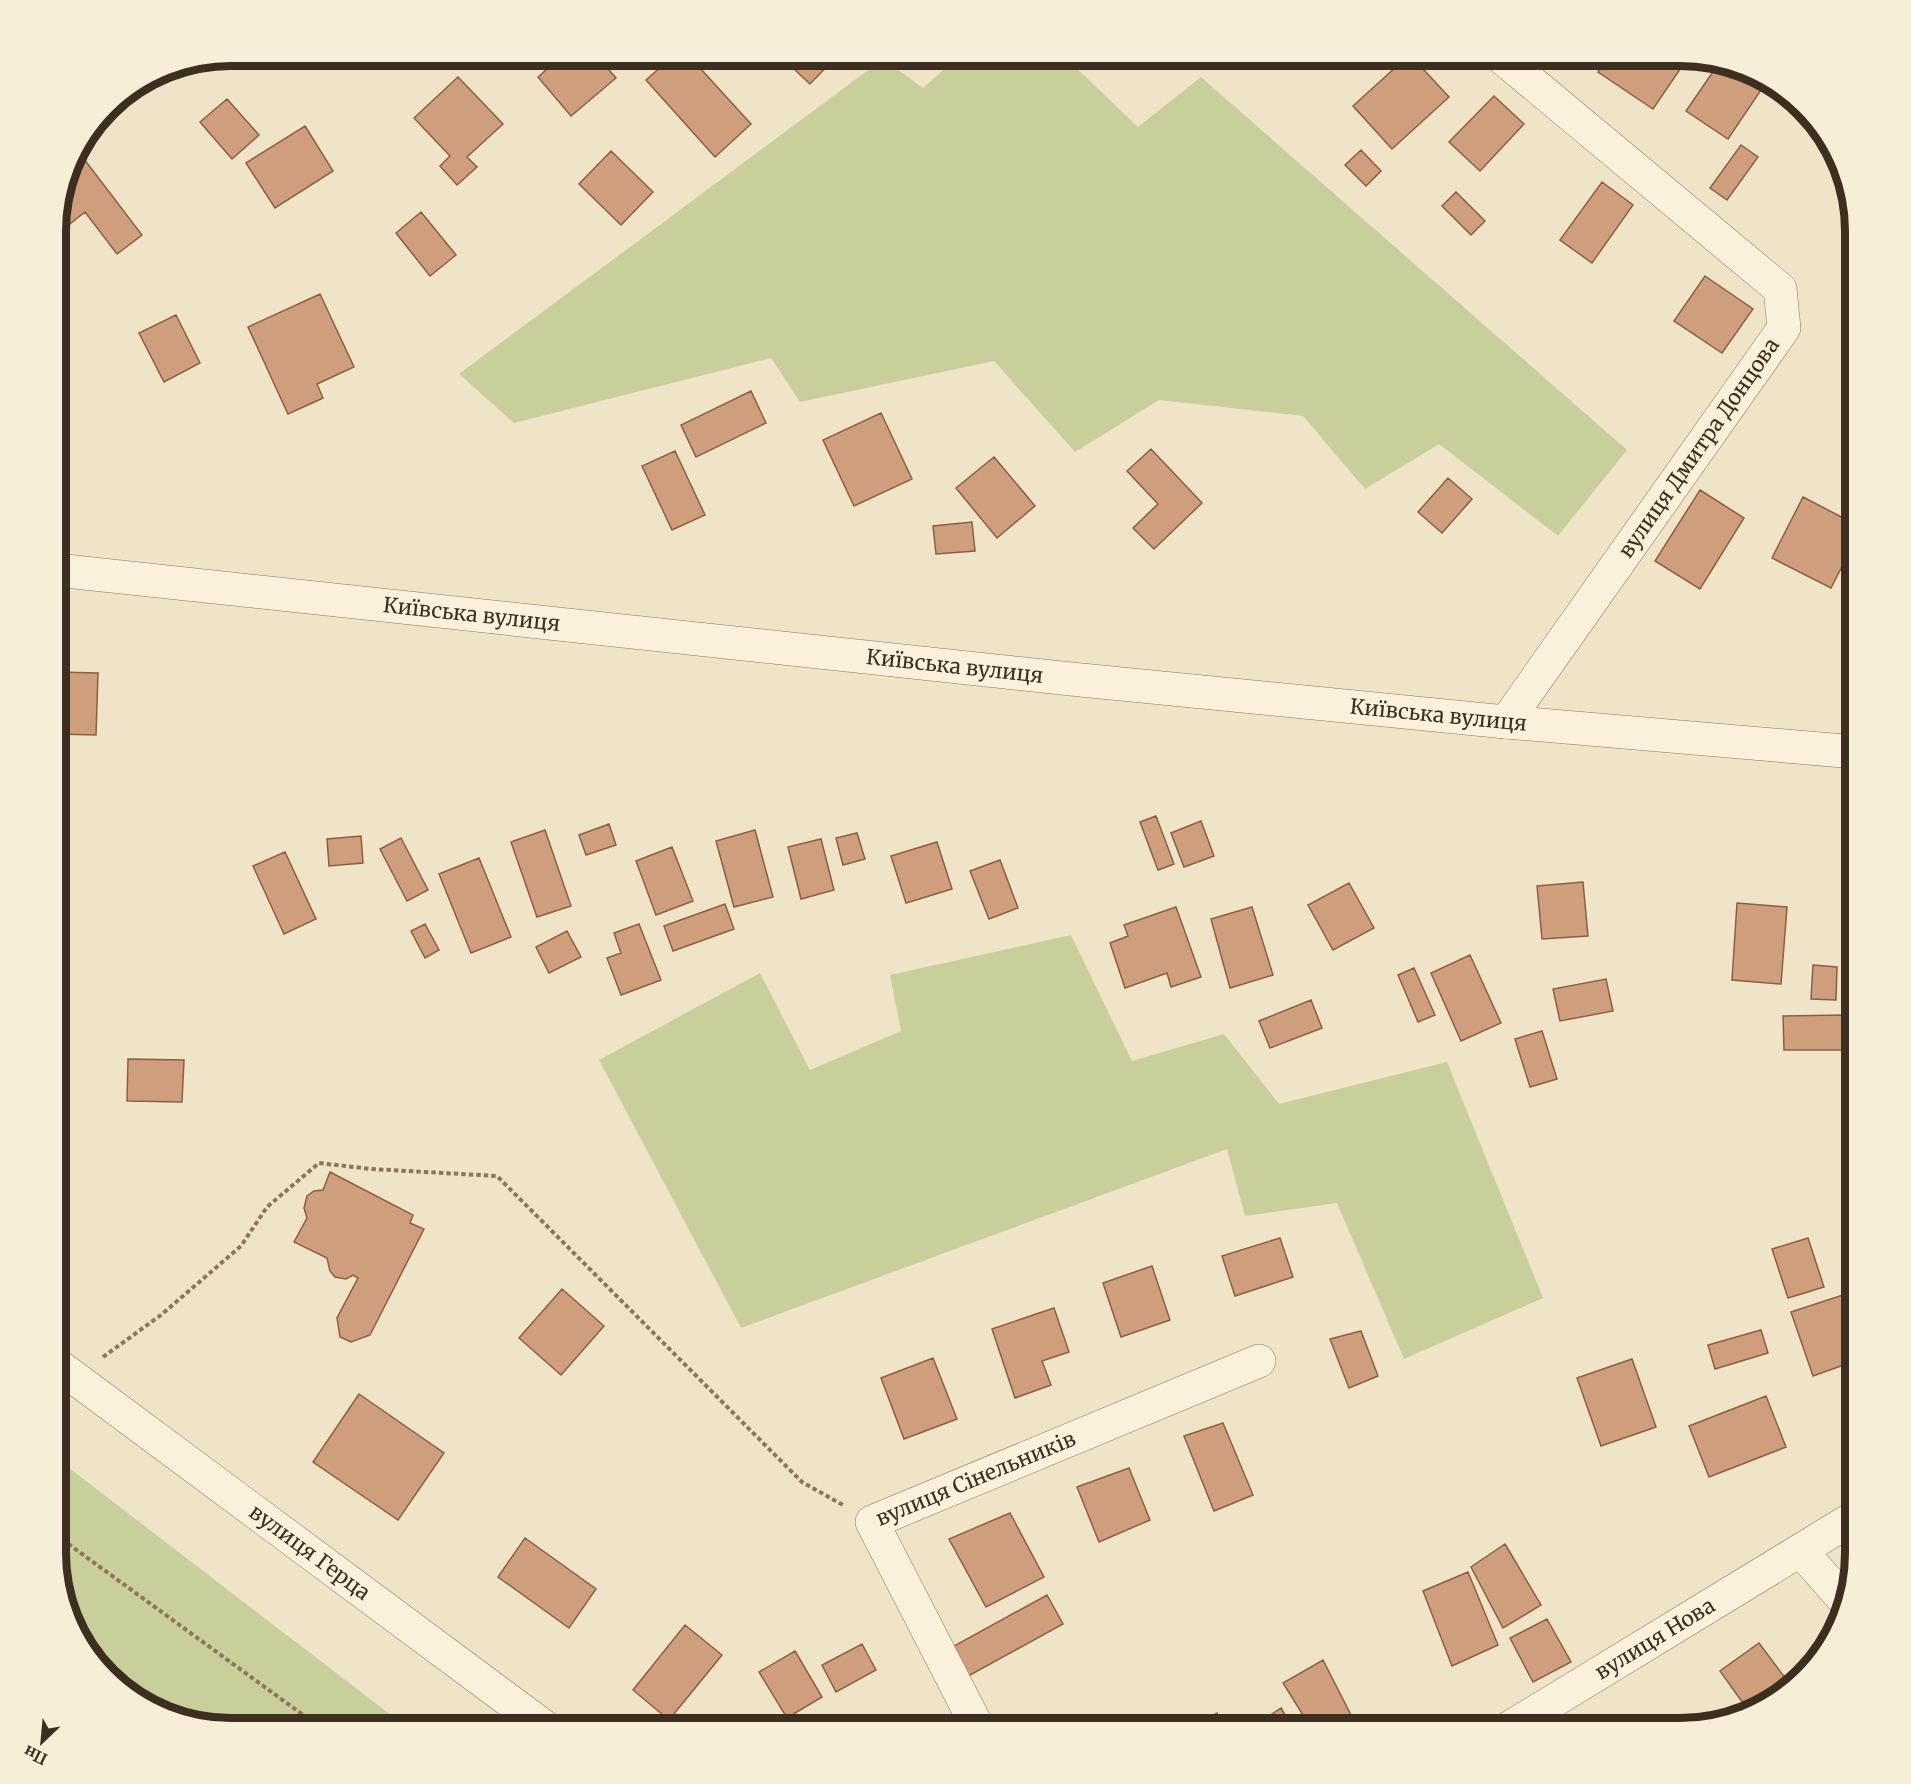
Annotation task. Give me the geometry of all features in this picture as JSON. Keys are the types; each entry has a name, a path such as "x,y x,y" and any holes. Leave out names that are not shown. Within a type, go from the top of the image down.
{"street":[{"name":"вулиця Дмитра Донцова","path":"1506,722 1785,328 1780,289 1512,66"},
{"name":"Київська вулиця","path":"66,571 1060,678 1506,722 1845,751"},
{"name":"вулиця Сінельників","path":"973,1718 872,1522 1258,1360"},
{"name":"вулиця Герца","path":"66,1372 532,1718"},
{"name":"вулиця Нова","path":"1525,1718 1845,1524"},
{"path":"1801,1551 1839,1594"}],"path":[{"path":"66,1370 161,1315 241,1246 267,1207 319,1163 371,1169 497,1176 802,1482 872,1522"},
{"path":"66,1542 307,1718"}],"green space":[{"path":"874,66 893,66 923,88 948,66 1074,66 1138,127 1201,77 1627,450 1558,536 1439,444 1365,489 1303,416 1159,400 1075,452 994,361 800,402 771,358 514,423 459,374"},
{"path":"1071,935 1132,1061 1224,1034 1279,1104 1447,1062 1543,1298 1404,1359 1337,1203 1245,1216 1227,1149 741,1328 599,1060 760,973 810,1070 901,1031 890,975"},
{"path":"66,1466 395,1718 210,1717 158,1701 122,1677 100,1653 88,1635 69,1585 66,1564"}],"building":[{"path":"551,66 606,66 616,78 571,116 538,77"},
{"path":"662,66 698,66 751,124 715,157 646,80"},
{"path":"791,66 827,66 810,84"},
{"path":"1397,66 1420,66 1449,97 1392,149 1353,106"},
{"path":"1602,66 1682,66 1653,109 1598,72"},
{"path":"1714,70 1748,81 1761,90 1728,139 1686,111"},
{"path":"458,77 503,124 467,157 477,167 457,185 440,166 450,156 414,118"},
{"path":"1494,96 1524,124 1480,171 1449,142"},
{"path":"227,99 259,135 232,159 200,122"},
{"path":"305,126 333,171 275,208 246,163"},
{"path":"1741,145 1758,157 1727,200 1710,188"},
{"path":"1361,150 1381,171 1366,186 1345,165"},
{"path":"611,151 653,192 621,225 579,184"},
{"path":"83,160 142,235 117,254 85,212 66,227 69,199"},
{"path":"1602,182 1633,205 1592,263 1560,240"},
{"path":"1456,192 1485,221 1471,235 1442,206"},
{"path":"421,212 456,255 430,276 396,233"},
{"path":"1705,276 1753,309 1722,353 1674,321"},
{"path":"320,294 354,367 317,384 323,398 288,414 248,327"},
{"path":"176,315 200,363 164,382 139,333"},
{"path":"751,391 766,423 696,457 681,425"},
{"path":"881,413 912,479 854,506 823,440"},
{"path":"1151,449 1202,503 1154,549 1133,528 1158,504 1127,471"},
{"path":"675,451 705,515 672,530 642,466"},
{"path":"994,457 1035,506 997,538 956,488"},
{"path":"1448,478 1472,499 1442,533 1418,512"},
{"path":"1700,490 1744,518 1700,589 1655,561"},
{"path":"1803,497 1845,519 1845,561 1831,588 1772,558"},
{"path":"972,522 975,551 936,554 933,526"},
{"path":"66,672 98,673 96,735 66,734"},
{"path":"1156,816 1174,864 1158,870 1140,822"},
{"path":"1201,821 1214,856 1184,867 1171,833"},
{"path":"609,824 616,845 586,855 579,835"},
{"path":"545,830 571,906 537,917 511,842"},
{"path":"755,830 773,897 734,907 716,841"},
{"path":"857,833 865,859 843,865 836,838"},
{"path":"361,836 363,863 329,866 327,839"},
{"path":"401,838 428,890 407,901 380,849"},
{"path":"821,839 834,890 801,899 788,847"},
{"path":"937,842 952,889 906,903 891,856"},
{"path":"672,847 693,901 656,915 636,861"},
{"path":"285,852 316,919 284,934 253,866"},
{"path":"479,858 511,937 471,953 439,874"},
{"path":"1000,860 1018,908 989,919 970,871"},
{"path":"1583,882 1588,936 1542,939 1537,886"},
{"path":"1349,883 1374,928 1333,950 1308,905"},
{"path":"1737,903 1787,907 1781,984 1732,980"},
{"path":"725,904 734,929 673,951 664,926"},
{"path":"1176,907 1201,977 1171,987 1167,973 1125,988 1110,943 1128,936 1124,925"},
{"path":"1252,907 1273,975 1230,988 1211,919"},
{"path":"425,924 439,950 425,958 411,931"},
{"path":"639,924 661,980 621,995 607,958 621,953 614,933"},
{"path":"567,931 581,957 549,973 536,947"},
{"path":"1470,955 1501,1023 1461,1041 1431,973"},
{"path":"1813,965 1837,967 1836,1000 1811,999"},
{"path":"1414,968 1435,1015 1418,1022 1398,975"},
{"path":"1606,979 1613,1011 1560,1021 1553,989"},
{"path":"1311,1000 1322,1028 1270,1048 1259,1021"},
{"path":"1845,1015 1845,1050 1784,1050 1783,1016"},
{"path":"1542,1031 1557,1079 1530,1087 1515,1039"},
{"path":"128,1059 184,1060 182,1102 127,1101"},
{"path":"330,1172 413,1215 410,1223 424,1229 370,1335 351,1342 340,1337 337,1318 358,1278 353,1275 346,1279 335,1277 330,1271 327,1258 294,1242 307,1218 304,1208 307,1196 314,1191 323,1190"},
{"path":"1280,1238 1293,1277 1235,1296 1222,1256"},
{"path":"1808,1238 1824,1287 1788,1298 1772,1249"},
{"path":"1152,1266 1170,1320 1121,1337 1103,1283"},
{"path":"562,1289 604,1326 561,1375 519,1338"},
{"path":"1845,1294 1845,1365 1813,1376 1791,1312"},
{"path":"1054,1308 1069,1352 1042,1361 1051,1385 1015,1398 992,1329"},
{"path":"1761,1330 1768,1353 1715,1369 1708,1345"},
{"path":"1361,1331 1378,1376 1349,1388 1330,1339"},
{"path":"933,1358 957,1419 904,1439 881,1378"},
{"path":"1632,1359 1656,1427 1601,1446 1577,1378"},
{"path":"359,1394 444,1453 398,1520 313,1462"},
{"path":"1766,1396 1786,1447 1709,1477 1689,1426"},
{"path":"1223,1423 1253,1495 1214,1511 1184,1436"},
{"path":"1129,1468 1150,1520 1099,1542 1077,1487"},
{"path":"1010,1513 1044,1577 986,1607 949,1539"},
{"path":"525,1538 596,1589 569,1628 498,1577"},
{"path":"1505,1544 1541,1605 1503,1628 1471,1567"},
{"path":"1468,1572 1498,1645 1452,1666 1423,1591"},
{"path":"1047,1595 1063,1624 961,1680 945,1651"},
{"path":"1547,1619 1571,1662 1533,1682 1510,1638"},
{"path":"685,1625 722,1655 671,1718 667,1718 633,1690"},
{"path":"1759,1643 1786,1679 1772,1690 1744,1705 1720,1671"},
{"path":"862,1644 876,1670 836,1692 822,1665"},
{"path":"795,1651 822,1697 787,1718 759,1672"},
{"path":"1323,1660 1352,1718 1305,1718 1283,1683"},
{"path":"1281,1708 1287,1718 1266,1718"},
{"path":"1217,1713 1220,1718 1208,1718"}]}
